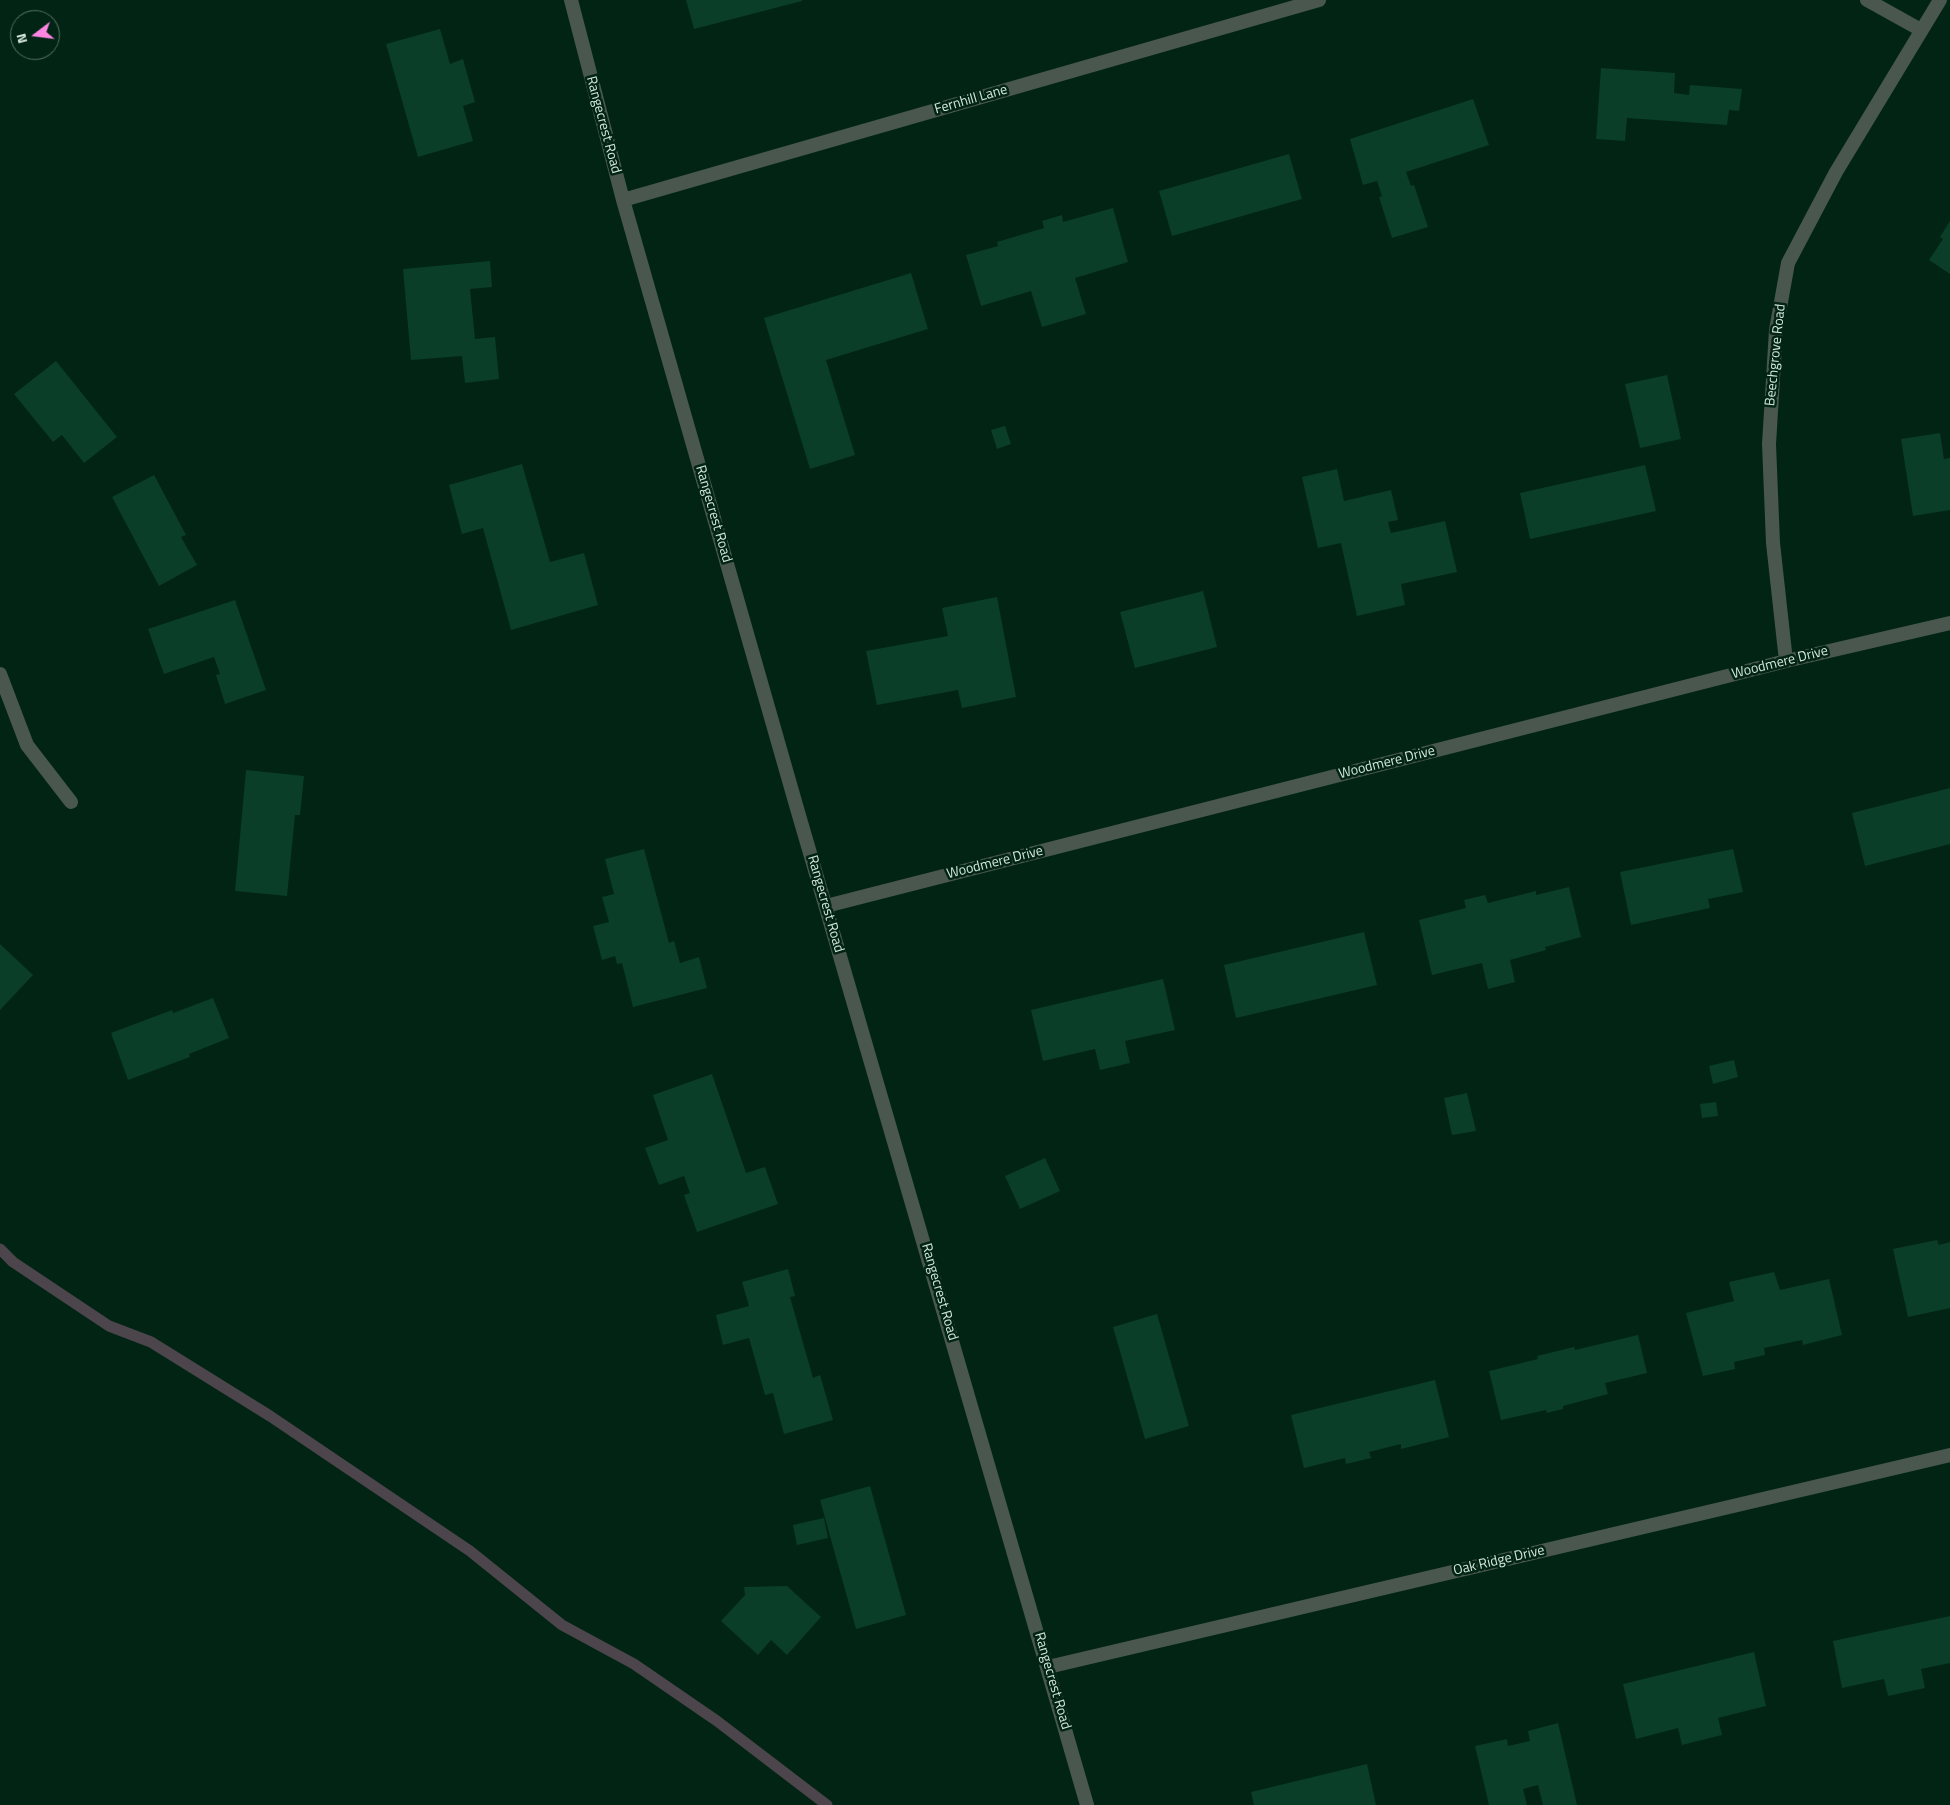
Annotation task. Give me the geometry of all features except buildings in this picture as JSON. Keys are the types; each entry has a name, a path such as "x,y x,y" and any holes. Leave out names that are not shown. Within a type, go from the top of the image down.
{"street":[{"name":"Rangecrest Road","path":"570,0 623,200 1087,1805"},
{"name":"Fernhill Lane","path":"623,200 1318,0"},
{"path":"1867,0 1921,30"},
{"name":"Beechgrove Road","path":"1786,661 1773,543 1769,444 1776,330 1788,263 1836,172 1940,0"},
{"name":"Woodmere Drive","path":"826,906 1786,661 1950,623"},
{"path":"0,674 27,745 71,802"},
{"name":"Oak Ridge Drive","path":"1048,1667 1950,1455"}],"waterway":[{"path":"0,1249 13,1262 109,1326 151,1342 270,1416 470,1551 562,1625 634,1664 717,1721 827,1805"}]}
